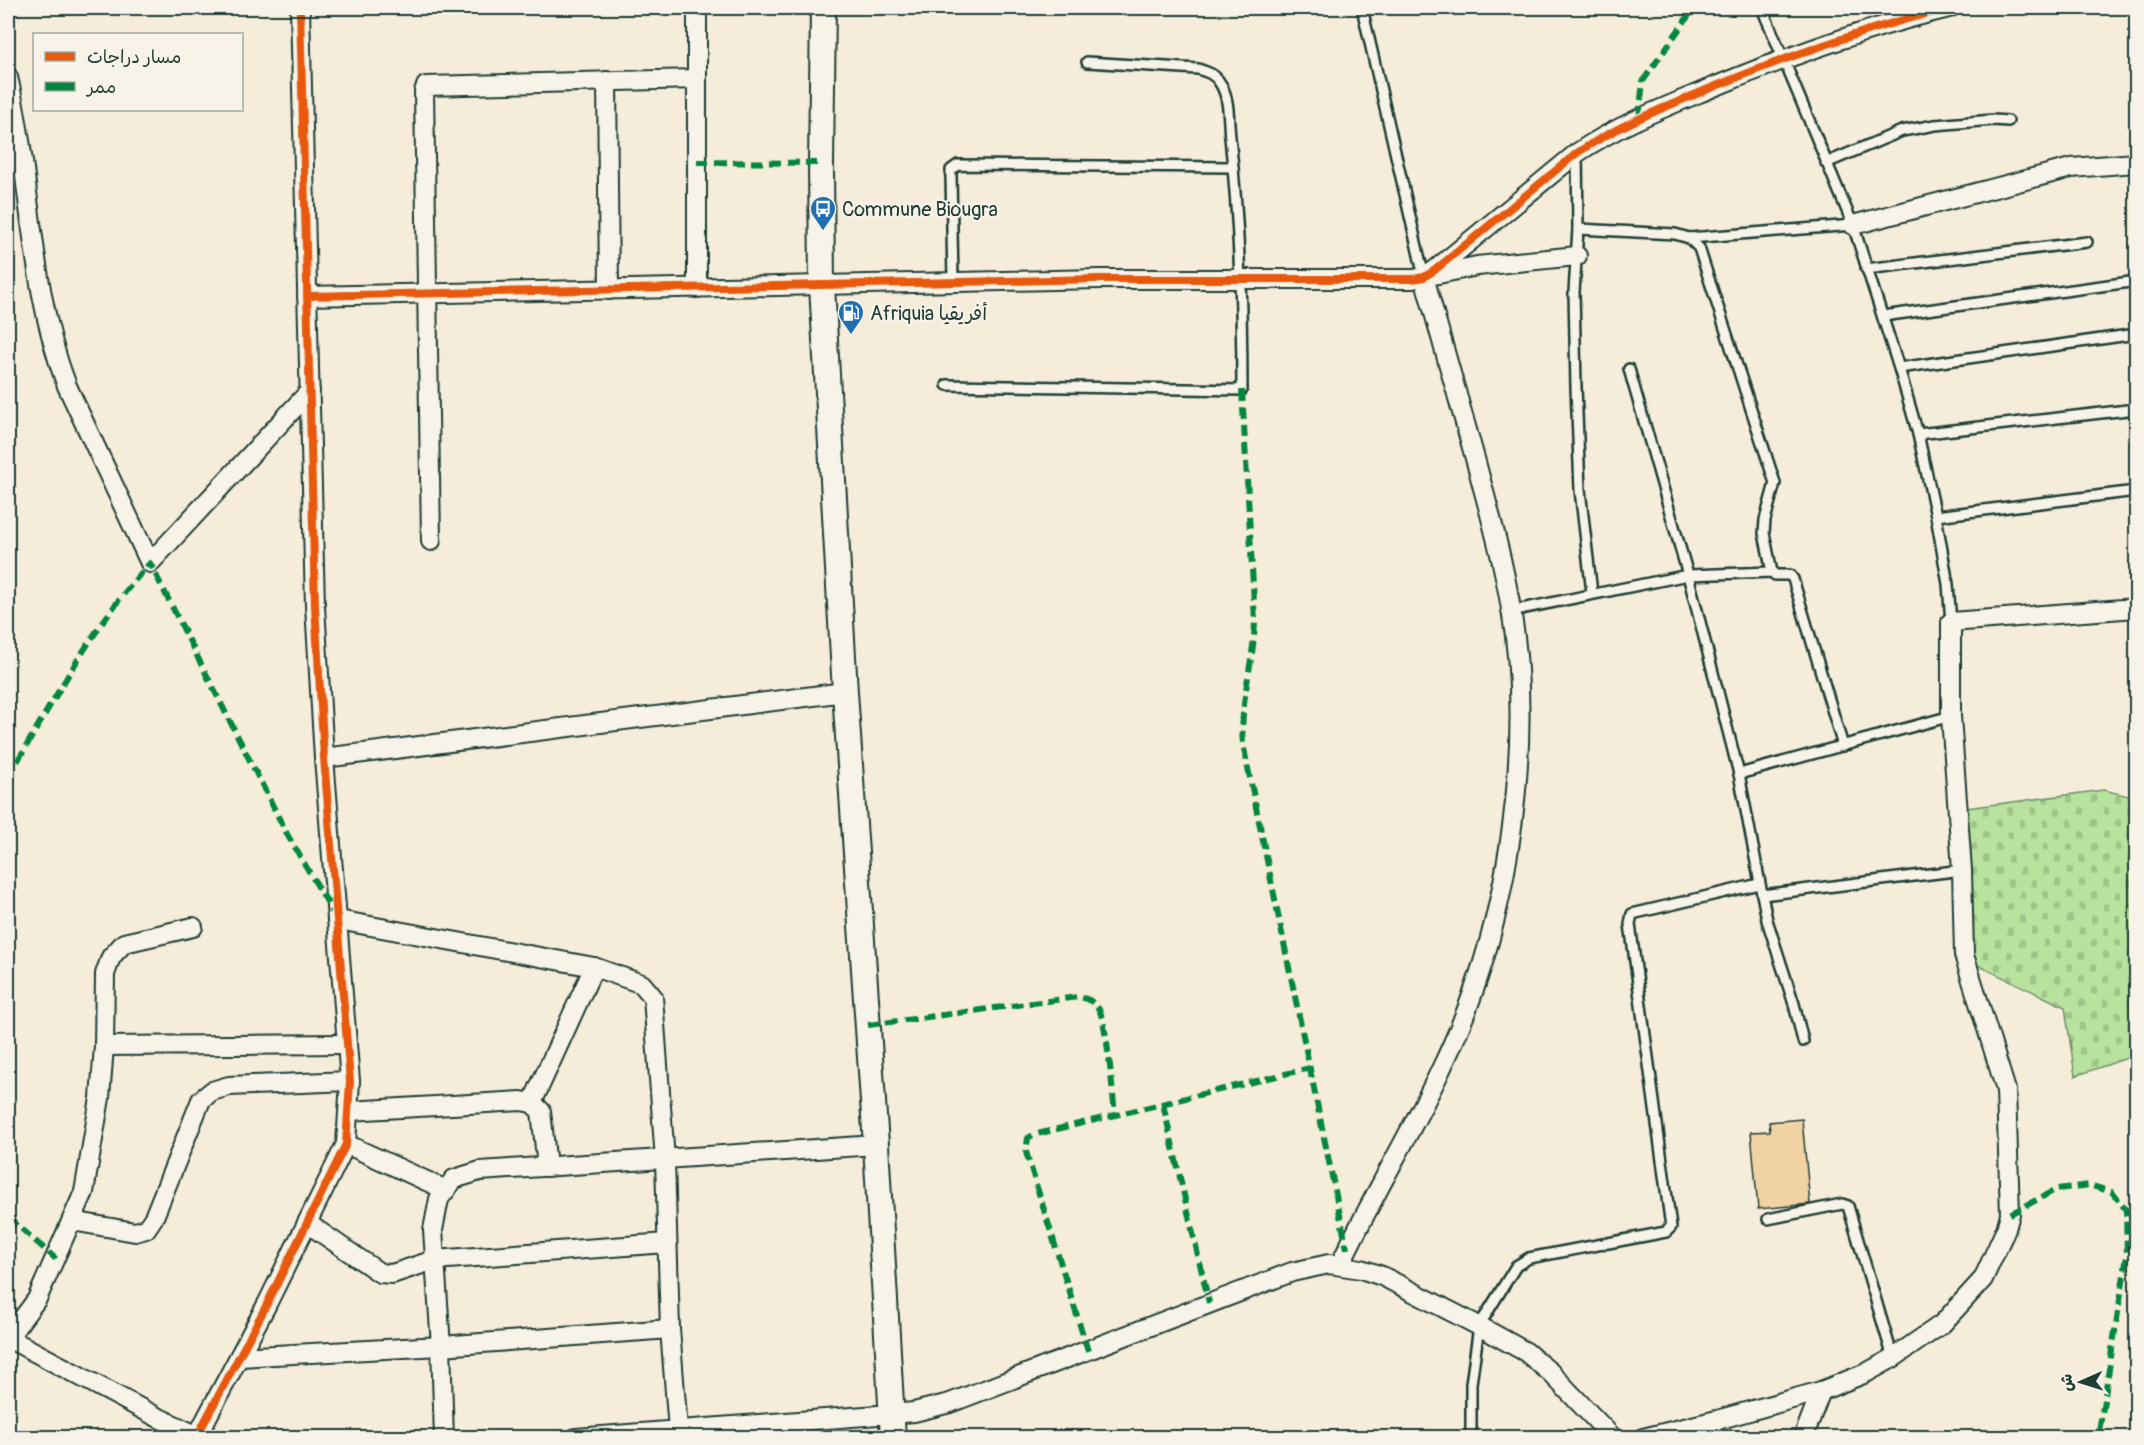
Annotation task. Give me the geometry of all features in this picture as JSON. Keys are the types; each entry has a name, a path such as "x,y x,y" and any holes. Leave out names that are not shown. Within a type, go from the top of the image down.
{"main road":[{"path":"823,8 822,286 845,692 876,1145 892,1426"}],"street":[{"path":"193,927 124,943 111,957 105,974 104,1046 100,1098 84,1192 37,1299 8,1338 198,1437 346,1144 349,1111 350,1081 324,758 315,606 300,8"},
{"path":"697,8 697,288"},
{"path":"1424,277 1476,238 1577,153 1598,139 1661,108 1783,59 1905,18 1949,8"},
{"path":"8,77 48,329 67,386 150,563 310,391"},
{"path":"431,541 424,91 426,87 697,79"},
{"path":"607,81 609,290"},
{"path":"1853,225 2071,168 2136,163"},
{"path":"307,297 1099,279 1401,280 1477,266 1576,256"},
{"path":"1340,1265 1394,1163 1451,1047 1476,985 1492,930 1509,849 1516,777 1520,696 1511,610 1495,530 1424,277"},
{"path":"1643,1437 1717,1420 1821,1391 1866,1373 1893,1358 1942,1324 1983,1279 2006,1229 2010,1214 2006,1090 1964,955 1962,870 1951,716 1951,622 2136,608"},
{"path":"324,758 845,692"},
{"path":"338,920 594,967 642,984 653,997 665,1160 670,1329 678,1430"},
{"path":"532,1102 594,967"},
{"path":"104,1046 347,1044"},
{"path":"72,1221 135,1232 146,1229 154,1217 201,1101 212,1091 229,1086 350,1081"},
{"path":"349,1111 532,1102 540,1111 547,1167"},
{"path":"346,1144 446,1190"},
{"path":"444,1437 441,1346 433,1230 439,1199 454,1179 480,1171 876,1145"},
{"path":"307,1223 380,1273 392,1274 434,1260 667,1243"},
{"path":"576,1437 678,1430 892,1426 914,1412 950,1403 1292,1272 1313,1266 1340,1265 1382,1276 1526,1353 1551,1373 1613,1437"},
{"path":"239,1357 441,1346 670,1329"},
{"path":"1803,1437 1821,1391"}],"lane":[{"path":"1362,8 1424,277"},
{"path":"1762,8 1853,225 1883,316 1918,434 1948,584 1951,622"},
{"path":"947,385 1242,390 1240,278 1233,167 1226,96 1220,82 1211,73 1198,69 1087,62"},
{"path":"1826,163 1902,131 1935,125 1993,120 2008,121"},
{"path":"1577,153 1578,229 1574,304 1580,490 1592,593"},
{"path":"953,282 951,170 958,165 1233,167"},
{"path":"1578,229 1675,234 1689,238 1853,225"},
{"path":"1689,238 1699,248 1773,475 1774,491 1765,520 1764,533 1772,572 1775,576 1790,576 1793,579 1843,746"},
{"path":"1866,269 2087,242"},
{"path":"1883,316 2130,282"},
{"path":"1899,368 2136,334"},
{"path":"1629,369 1688,575 1739,774 1767,920 1794,1004 1803,1041"},
{"path":"1918,434 2136,408"},
{"path":"1936,516 2136,491"},
{"path":"1511,610 1688,575 1772,572"},
{"path":"1739,774 1951,716"},
{"path":"1762,895 1962,870"},
{"path":"1471,1437 1471,1384 1479,1326 1516,1266 1522,1260 1669,1231 1671,1222 1630,918 1632,914 1759,884"},
{"path":"1768,1219 1842,1204 1848,1206 1893,1358"}],"green space":[{"path":"2104,790 2136,798 2136,1055 2075,1076 2065,1007 1967,960 1967,808"}],"building":[{"path":"1802,1119 1810,1204 1758,1209 1751,1132 1770,1131 1769,1122"}],"marked path":[{"path":"1639,118 1643,81 1694,8"},
{"path":"697,162 821,163"},
{"path":"1242,390 1255,621 1243,713 1243,744 1347,1249"},
{"path":"8,777 91,639 129,587 150,563 288,836 333,912"},
{"path":"868,1025 1078,997 1087,999 1098,1008 1104,1027 1115,1115"},
{"path":"1088,1351 1026,1152 1028,1138 1310,1068"},
{"path":"1163,1104 1209,1303"},
{"path":"2010,1214 2057,1189 2089,1185 2112,1192 2126,1210 2127,1256 2098,1438"},
{"path":"8,1217 56,1259"}],"cycle path":[{"path":"196,1438 267,1304 346,1144 350,1081 324,758 315,606 300,8"},
{"path":"307,296 1099,279 1413,279 1424,277 1435,270 1577,153 1627,124 1802,53 1860,33 1949,8"}],"place":[{"name":"Commune Biougra","path":"823,232"},
{"name":"Afriquia أفريقيا","path":"851,336"}]}
